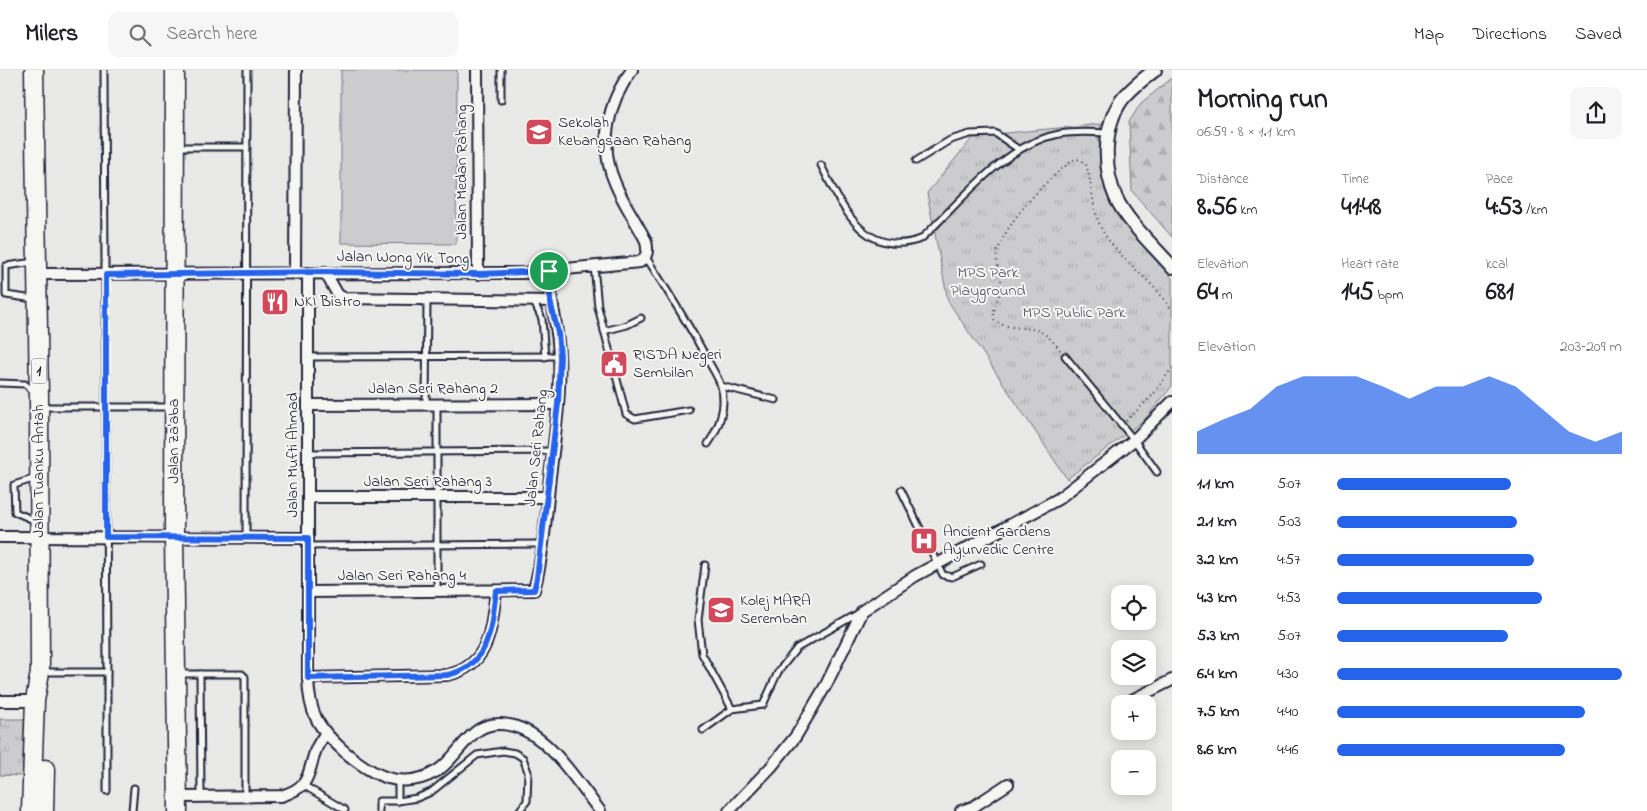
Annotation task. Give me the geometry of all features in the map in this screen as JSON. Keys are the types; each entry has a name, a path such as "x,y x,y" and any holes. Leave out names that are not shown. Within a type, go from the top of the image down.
{"highway":[{"name":"Jalan Tuanku Antah","path":"31,811 35,701 40,672 39,402 34,70"},
{"name":"Jalan Za'aba","path":"175,70 174,537 178,804"},
{"name":"1","path":"40,672 45,713 44,811"}],"street":[{"path":"295,273 296,70"},
{"name":"Jalan Medan Rahang","path":"476,70 478,274"},
{"path":"632,70 622,83 612,107 606,136 607,158 614,182 646,241 648,249 646,257"},
{"path":"1155,70 1121,102 1108,133 1109,172 1117,198 1127,215 1172,267"},
{"name":"Jalan Wong Yik Tong","path":"37,268 106,275 325,272 478,274 549,271 633,264 646,257"},
{"name":"Jalan Seri Rahang","path":"496,591 534,590 542,544 558,404 560,356 558,333 550,301 549,271"},
{"path":"325,272 338,295 344,298 550,301"},
{"name":"Jalan Mufti Ahmad","path":"308,273 309,701 315,718 325,734 372,772 398,782"},
{"path":"729,811 771,767 796,736 826,685 862,611 938,564 1058,498 1134,440 1172,402"},
{"name":"Jalan Seri Rahang 2","path":"308,405 558,404"},
{"name":"Jalan Seri Rahang 3","path":"308,497 548,497"},
{"path":"0,537 39,530 106,537 246,537 308,542"},
{"path":"308,678 447,675 456,673 482,655 487,644 496,591"},
{"name":"Jalan Seri Rahang 4","path":"308,592 496,591"},
{"path":"1142,695 1172,680"},
{"path":"0,700 35,701"},
{"path":"398,782 418,779 437,771 472,733 489,725 507,724 526,730 546,744 600,811"},
{"path":"178,804 201,797 281,796 294,792 304,785 311,772 315,751 325,734"},
{"path":"961,811 973,807 1008,784"}],"lane":[{"path":"104,70 107,792"},
{"path":"246,537 247,70"},
{"path":"501,70 501,100"},
{"path":"916,161 950,140 970,134 995,133 1018,149"},
{"path":"821,165 839,200 859,228 884,243 908,244 921,239 1018,149 1038,140 1059,134 1108,133"},
{"path":"175,147 247,147"},
{"path":"646,257 694,334 721,386 723,400 720,417 716,432 708,444"},
{"path":"37,268 6,266 6,295 37,299"},
{"path":"594,266 595,292 626,414 635,419 689,410"},
{"path":"426,405 427,299"},
{"path":"534,301 542,319 545,357"},
{"path":"604,331 627,325 641,318"},
{"path":"308,357 560,356"},
{"path":"1064,356 1134,440 1157,472"},
{"path":"0,383 25,384 39,402 106,407 174,407"},
{"path":"721,386 776,400"},
{"path":"437,404 437,590"},
{"path":"308,453 553,451"},
{"path":"39,478 14,485 14,512 39,530"},
{"path":"901,490 943,575 952,577 981,564"},
{"path":"308,542 437,545 542,544"},
{"path":"705,565 698,620 702,654 732,709"},
{"path":"703,730 732,709 763,705 778,672 797,648 862,611"},
{"path":"40,672 106,672"},
{"path":"176,674 242,674 245,677 245,796"},
{"path":"200,674 201,797"},
{"path":"379,811 379,801 417,798 431,792 477,755 502,751 515,753 523,758 528,772 527,801 519,811"},
{"path":"398,782 398,801"},
{"path":"304,785 345,810"},
{"path":"132,811 134,788"}],"path":[{"path":"1064,356 1052,340 1038,330 998,324 994,319 994,309 1002,281 997,255 1006,231 1027,205 1075,159 1081,160 1086,164 1096,216 1104,234 1116,251 1160,292 1172,311"},
{"path":"1121,425 1152,396 1172,368"}],"green space":[{"path":"341,70 457,70 456,244 341,243"},
{"path":"1172,78 1172,237 1132,191 1129,122 1141,103"},
{"name":"MPS Public Park","path":"1101,124 1099,139 1101,171 1110,204 1172,278 1172,386 1145,419 1067,479 948,301 927,193 974,136"},
{"path":"0,719 24,719 23,776 0,775"}],"place":[{"name":"Sekolah Kebangsaan Rahang","path":"539,132"},
{"name":"NKI Bistro","path":"275,302"},
{"name":"RISDA Negeri Sembilan","path":"614,364"},
{"name":"Ancient Gardens Ayurvedic Centre","path":"924,541"},
{"name":"Kolej MARA Seremban","path":"721,610"}],"route":[{"path":"549,271 550,301 558,333 560,356 558,404 537,578 534,590 496,591 487,644 482,655 456,673 447,675 308,678 308,538 106,537 106,275 325,272 478,274 549,271"}],"park label":[{"name":"MPS Park Playground","path":"988,282"}]}
